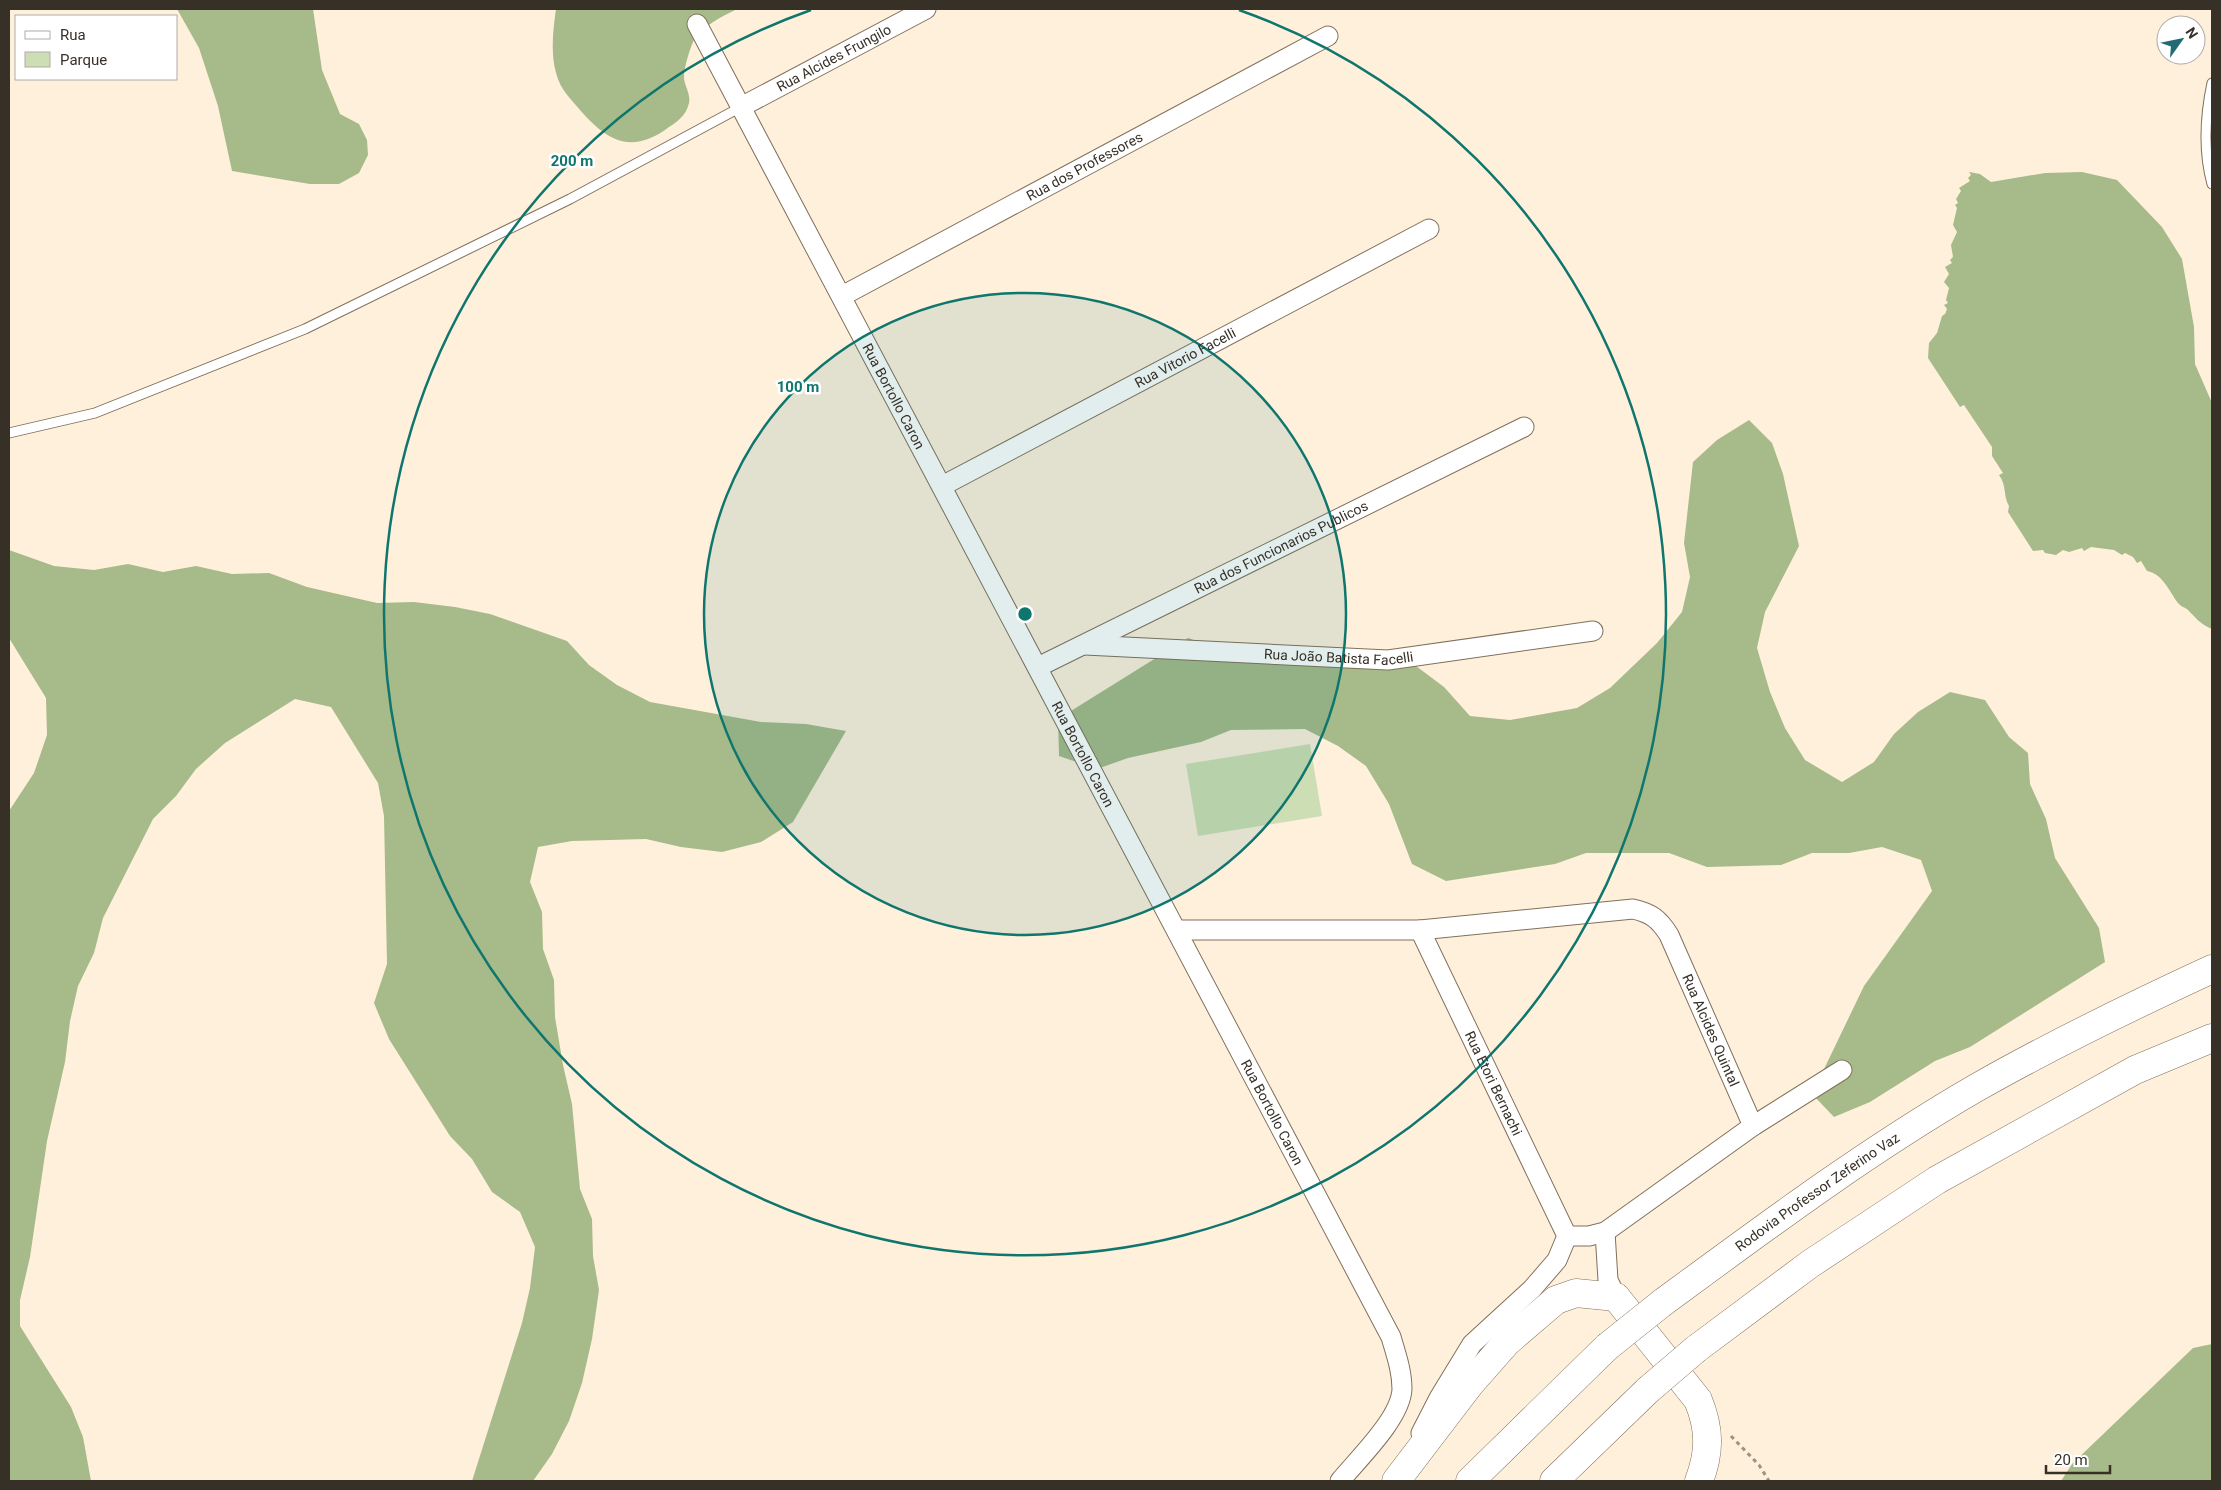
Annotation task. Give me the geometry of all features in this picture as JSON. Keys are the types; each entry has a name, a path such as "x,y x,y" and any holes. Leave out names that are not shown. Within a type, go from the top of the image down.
{"highway":[{"name":"Rodovia Professor Zeferino Vaz","path":"1470,1481 1607,1347 1662,1303 1810,1194 1976,1088 2106,1018 2212,969"},
{"path":"1554,1481 1648,1390 1696,1349 1810,1264 1937,1180 2135,1070 2212,1038"},
{"path":"1398,1478 1470,1384 1507,1342 1556,1300 1576,1293 1616,1297 1698,1400 1706,1419 1709,1440 1706,1463 1699,1481"}],"street":[{"name":"Rua Alcides Frungilo","path":"741,107 926,9"},
{"name":"Rua Bortollo Caron","path":"698,24 1178,930 1391,1337 1400,1364 1402,1391 1396,1412 1340,1481"},
{"name":"Rua dos Professores","path":"842,296 1328,36"},
{"name":"Rua Vitorio Facelli","path":"942,486 1429,229"},
{"name":"Rua dos Funcionarios Publicos","path":"1038,667 1524,427"},
{"name":"Rua João Batista Facelli","path":"1083,645 1388,660 1594,631"},
{"name":"Rua Alcides Quintal","path":"1420,930 1633,909 1648,912 1660,921 1669,935 1753,1126"},
{"path":"1178,930 1420,930"},
{"name":"Rua Etori Bernachi","path":"1420,930 1568,1236"},
{"path":"1398,1478 1439,1398 1472,1344 1532,1289 1557,1260 1568,1236 1589,1236 1605,1232 1753,1126 1842,1070"},
{"path":"1605,1232 1608,1280 1616,1297"}],"lane":[{"path":"2212,82 2207,106 2206,133 2212,184"},
{"path":"9,433 95,413 305,329 570,199 741,107"}],"path":[{"path":"1706,1419 1730,1436 1759,1465 1769,1481"}],"green space":[{"path":"177,9 313,9 322,70 340,114 359,124 367,140 368,155 359,173 339,184 310,184 232,171 218,106 199,48"},
{"path":"556,9 737,9 719,18 702,30 694,40 684,73 689,100 688,108 683,116 677,122 649,139 635,142 622,141 610,137 599,129 578,108 562,87 554,66 553,54 553,31"},
{"path":"1969,172 1980,174 1991,182 2045,173 2082,172 2117,180 2162,227 2182,259 2194,327 2195,364 2212,403 2212,629 2201,623 2179,604 2161,579 2147,571 2141,561 2137,563 2133,557 2125,553 2122,555 2114,550 2091,547 2084,551 2082,548 2069,552 2063,550 2056,555 2045,553 2043,550 2033,551 2008,512 2009,506 1999,475 2003,473 1992,456 1992,447 1964,405 1960,407 1928,358 1929,343 1937,333 1942,316 1947,309 1944,305 1948,303 1946,300 1949,288 1944,282 1949,274 1945,267 1952,263 1950,260 1953,257 1951,245 1957,232 1953,225 1957,208 1955,205 1958,203 1956,199 1961,191 1959,188 1970,181 1968,178 1971,175"},
{"path":"1749,420 1772,443 1783,474 1799,546 1765,612 1757,648 1770,692 1785,728 1805,760 1842,782 1874,762 1894,734 1918,712 1950,692 1985,700 2009,737 2028,753 2030,784 2046,819 2055,858 2099,928 2105,962 1970,1047 1935,1061 1870,1102 1834,1117 1812,1094 1864,986 1932,891 1921,860 1882,847 1849,853 1812,853 1781,865 1707,867 1669,853 1586,853 1555,864 1446,881 1412,864 1389,804 1366,766 1338,746 1305,729 1231,730 1201,742 1128,758 1097,769 1059,756 1058,719 1188,638 1226,651 1307,660 1342,668 1416,666 1444,687 1470,716 1510,720 1577,708 1610,688 1657,643 1682,612 1690,577 1684,543 1693,462 1717,440"},
{"path":"9,550 54,566 94,570 128,564 163,572 196,566 232,574 269,573 307,587 377,603 414,602 490,614 567,641 589,665 617,685 650,702 761,722 806,724 846,731 793,822 761,842 722,852 681,847 646,839 572,841 538,847 530,882 542,912 543,949 554,980 555,1017 572,1104 580,1189 592,1219 593,1256 599,1290 592,1339 582,1383 569,1421 552,1454 533,1481 472,1481 522,1323 530,1288 535,1247 520,1212 492,1192 472,1159 450,1136 389,1039 374,1003 387,964 384,816 378,783 331,707 295,699 225,743 196,769 176,796 153,819 103,918 94,953 78,986 70,1021 65,1062 47,1141 30,1257 20,1300 20,1326 71,1407 83,1437 91,1481 9,1481 9,811 34,773 47,735 46,698 9,638"},
{"path":"1310,744 1322,816 1198,836 1186,764"},
{"path":"2212,1344 2212,1481 2061,1481 2072,1464 2193,1348"}]}
